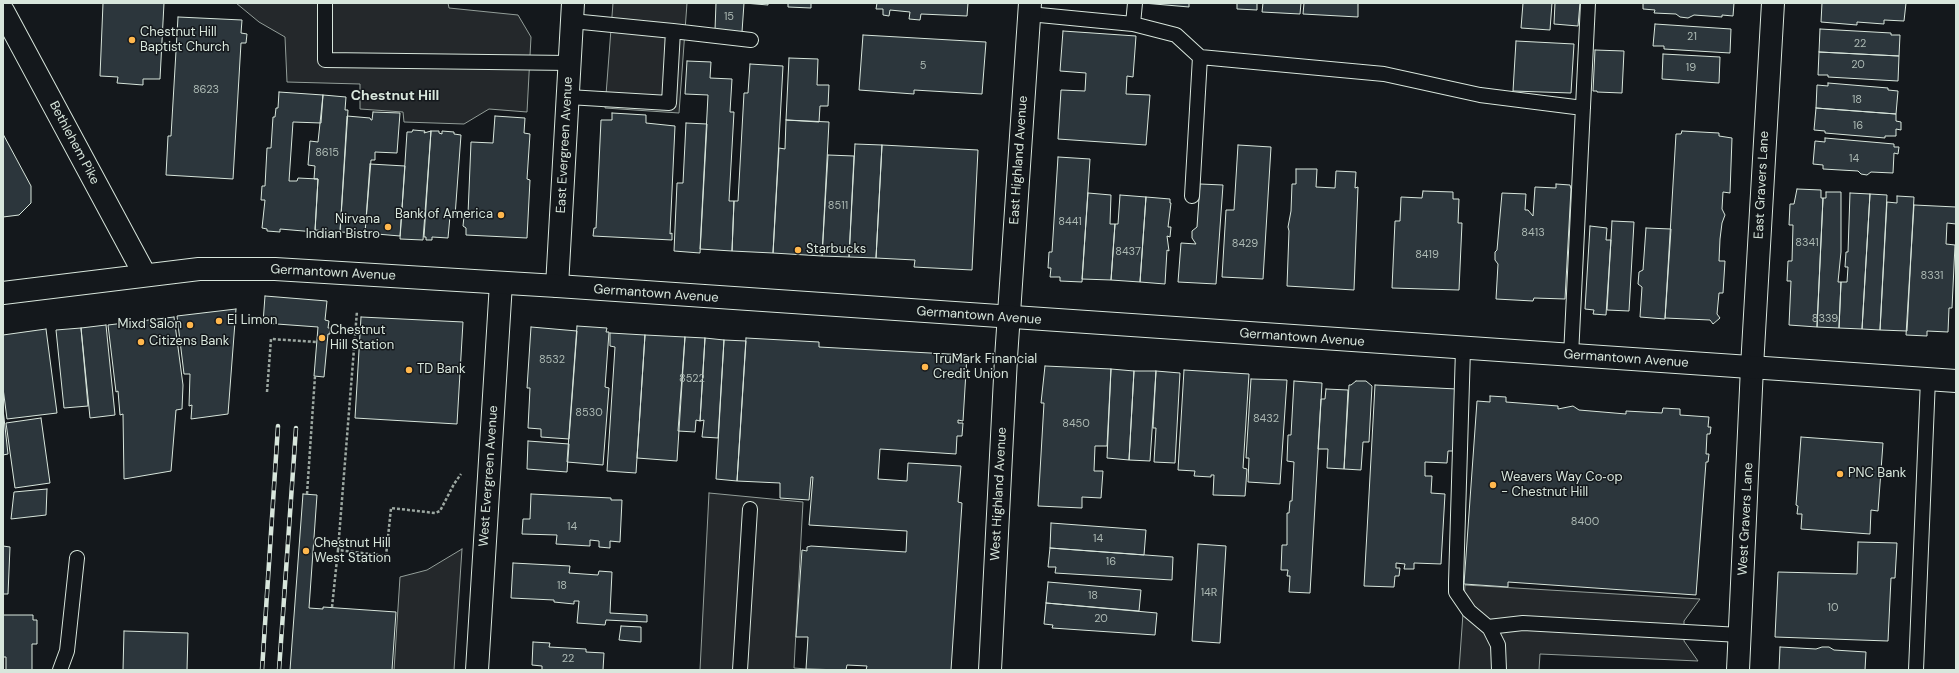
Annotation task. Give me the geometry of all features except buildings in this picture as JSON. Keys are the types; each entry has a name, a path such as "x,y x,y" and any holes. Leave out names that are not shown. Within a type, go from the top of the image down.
{"main road":[{"name":"East Gravers Lane","path":"1752,367 1773,3"},
{"name":"East Highland Avenue","path":"1009,318 1029,9"},
{"name":"Bethlehem Pike","path":"3,11 145,275"},
{"name":"East Evergreen Avenue","path":"557,286 572,12"},
{"name":"Germantown Avenue","path":"3,293 199,269 259,268 557,286 1463,349 1956,381"},
{"name":"West Evergreen Avenue","path":"477,670 500,283"},
{"name":"West Highland Avenue","path":"990,670 1009,318"},
{"name":"West Gravers Lane","path":"1738,670 1752,367"}],"lane":[{"path":"325,3 325,60 570,63"},
{"path":"1133,24 1135,3"},
{"path":"1571,356 1588,3"},
{"path":"1029,9 1133,24 1176,35 1200,57 1384,74 1480,95 1583,108"},
{"path":"572,12 673,31 751,40"},
{"path":"568,97 669,103 673,31"},
{"path":"1192,196 1200,57"},
{"path":"1463,349 1456,592 1469,610 1489,627 1498,645 1499,670"},
{"path":"1916,670 1928,379"},
{"path":"740,670 750,509"},
{"path":"60,670 67,651 77,558"},
{"path":"1489,627 1523,623 1740,635"},
{"path":"990,670 1001,670"}],"path":[{"path":"332,607 357,311"},
{"path":"267,392 270,339 316,342"},
{"path":"307,494 315,376"},
{"path":"338,550 386,556 391,508 435,513 440,511 454,484 462,474"}],"shaded area":[{"path":"236,3 448,3 449,8 518,15 531,37 527,112 489,109 464,124 404,122 403,112 360,109 360,84 287,82 285,37 259,22"},
{"path":"613,3 687,3 679,113 605,108"},
{"path":"709,493 803,502 794,668 819,670 700,670"},
{"path":"462,549 454,670 394,670 400,577 427,570"},
{"path":"1465,585 1700,599 1684,621 1684,641 1698,661 1540,654 1539,670 1459,670"}],"railway":[{"path":"262,670 278,426"},
{"path":"279,670 296,428"}],"place":[{"name":"Chestnut Hill Baptist Church","path":"132,40"},
{"name":"Bank of America","path":"501,215"},
{"name":"Nirvana Indian Bistro","path":"388,227"},
{"name":"Starbucks","path":"798,250"},
{"name":"El Limon","path":"219,321"},
{"name":"Mixd Salon","path":"190,325"},
{"name":"Chestnut Hill Station","path":"322,338"},
{"name":"Citizens Bank","path":"141,342"},
{"name":"TruMark Financial Credit Union","path":"925,367"},
{"name":"TD Bank","path":"409,370"},
{"name":"PNC Bank","path":"1840,474"},
{"name":"Weavers Way Co‑op - Chestnut Hill","path":"1493,485"},
{"name":"Chestnut Hill West Station","path":"306,551"}],"district":[{"name":"Chestnut Hill","path":"395,96"}]}
